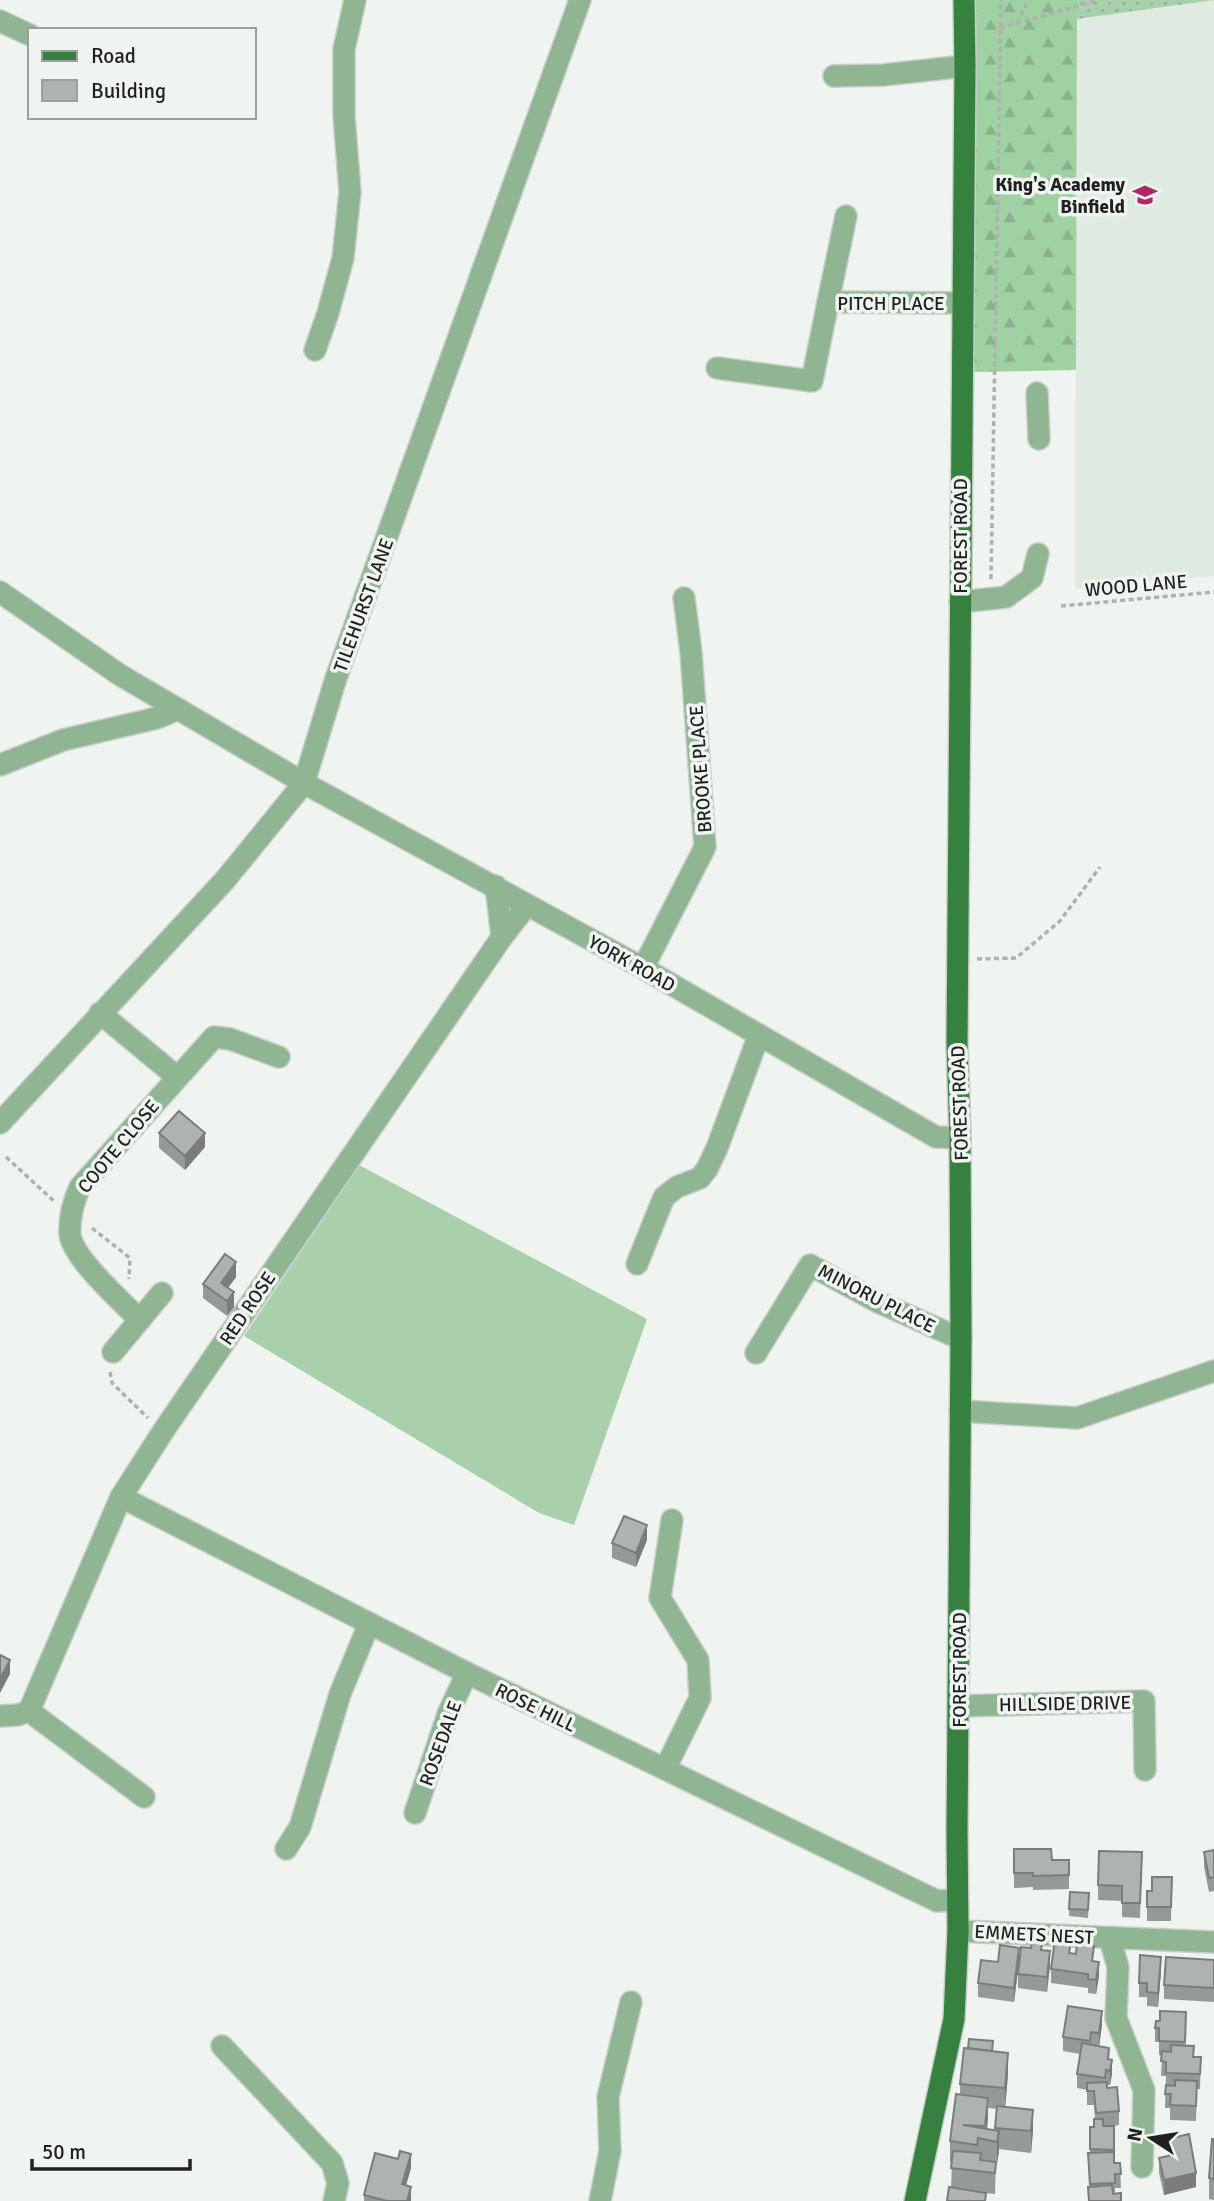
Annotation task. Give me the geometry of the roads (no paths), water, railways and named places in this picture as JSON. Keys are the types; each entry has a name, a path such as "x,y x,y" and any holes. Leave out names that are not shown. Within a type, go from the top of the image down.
{"main road":[{"name":"FOREST ROAD","path":"915,2201 954,2019 958,1931 961,1339 957,959 964,0"}],"street":[{"path":"315,349 328,313 344,245 350,192 344,116 344,49 355,0"},
{"name":"TILEHURST LANE","path":"0,1123 225,880 304,783 337,678 580,0"},
{"path":"0,21 28,34"},
{"path":"834,76 883,75 965,66"},
{"path":"828,302 846,216"},
{"name":"PITCH PLACE","path":"717,368 812,381 828,302 962,303"},
{"path":"1037,393 1039,439"},
{"path":"960,602 1006,597 1032,578 1038,554"},
{"name":"YORK ROAD","path":"0,592 120,675 304,783 643,968 936,1137 960,1138"},
{"name":"BROOKE PLACE","path":"643,968 705,848 691,652 684,598"},
{"path":"0,765 63,740 157,718 178,709"},
{"path":"496,886 502,937"},
{"name":"RED ROSE","path":"29,1711 121,1497 164,1430 502,937 527,905"},
{"path":"100,1013 177,1077"},
{"path":"637,1264 664,1197 677,1187 700,1178 707,1170 759,1035"},
{"name":"COOTE CLOSE","path":"140,1320 89,1269 70,1238 71,1206 80,1186 214,1037 220,1036 279,1057"},
{"name":"MINORU PLACE","path":"756,1353 810,1265 878,1302 961,1339"},
{"path":"113,1352 162,1293"},
{"path":"960,1410 1077,1418 1214,1371"},
{"name":"ROSE HILL","path":"121,1497 467,1673 937,1901 957,1900"},
{"path":"665,1769 700,1698 698,1660 660,1598 672,1520"},
{"path":"286,1849 300,1827 340,1693 369,1624"},
{"name":"ROSEDALE","path":"415,1813 448,1714 467,1673"},
{"name":"HILLSIDE DRIVE","path":"959,1706 1144,1701 1146,1770"},
{"path":"0,1716 29,1711 144,1797"},
{"name":"EMMETS NEST","path":"958,1931 1214,1942"},
{"name":"EMMETS NEST","path":"1110,1939 1118,1967 1115,2018 1144,2091 1142,2167"},
{"path":"600,2201 610,2151 608,2097 631,2002"},
{"path":"222,2046 331,2163 338,2183 334,2201"}],"place":[{"name":"King's Academy Binfield","path":"1145,195"}]}
